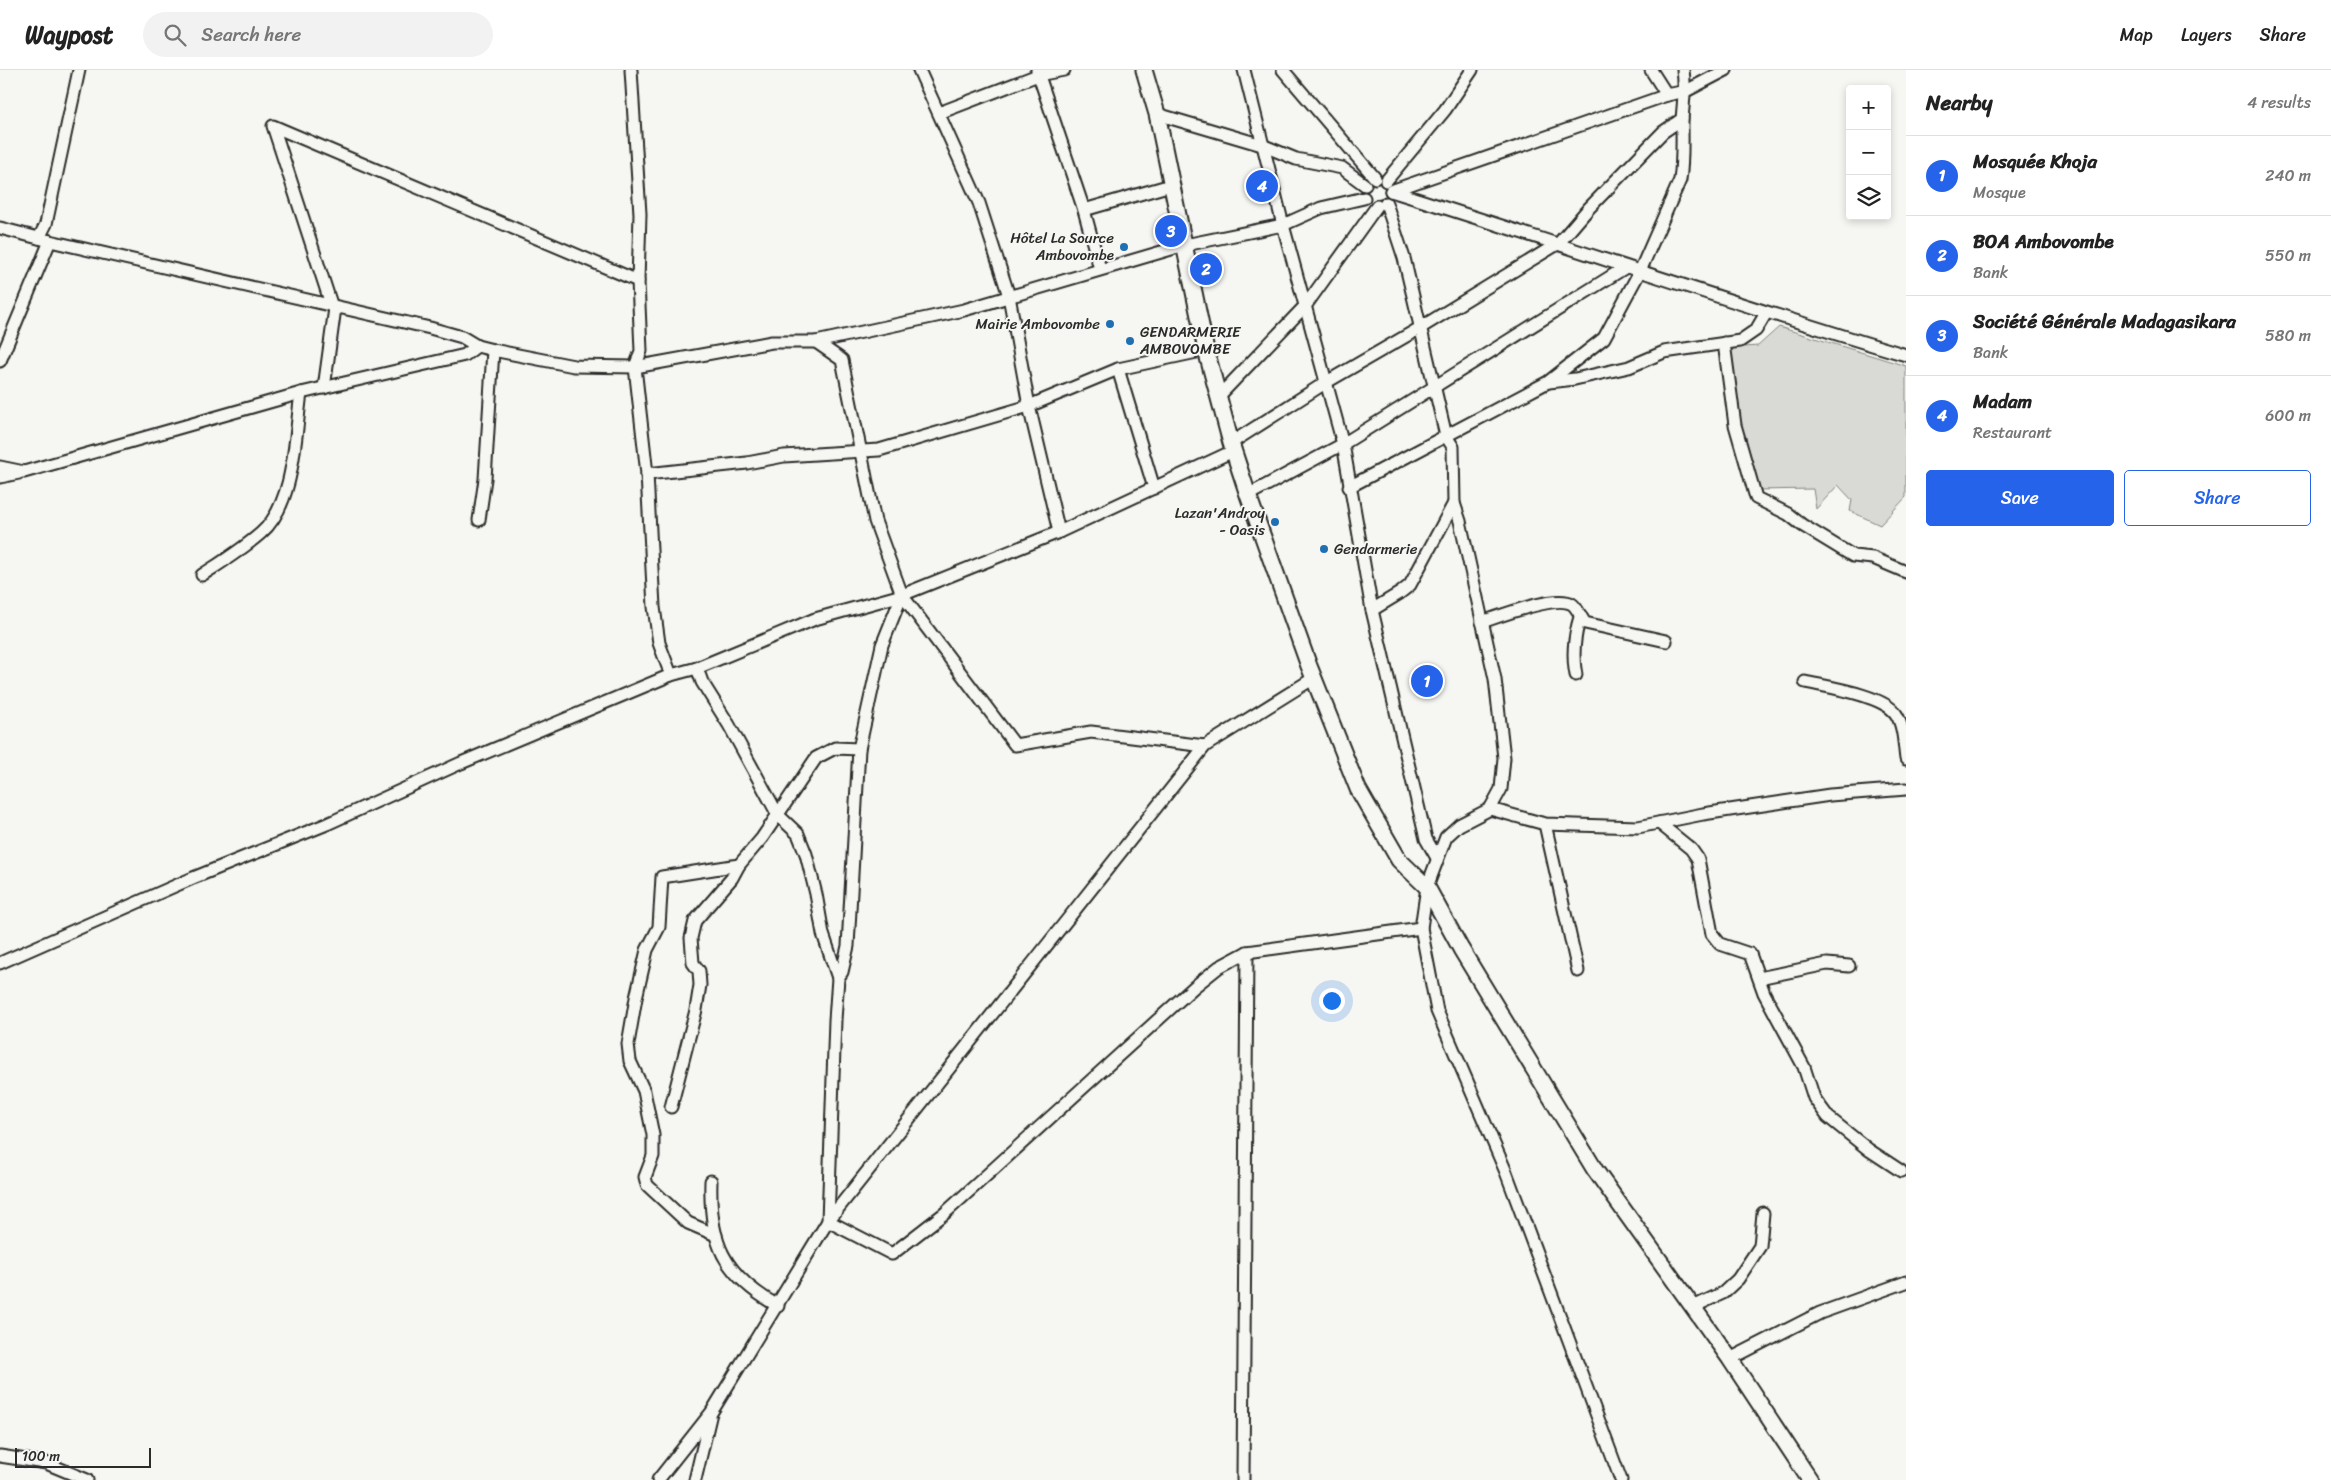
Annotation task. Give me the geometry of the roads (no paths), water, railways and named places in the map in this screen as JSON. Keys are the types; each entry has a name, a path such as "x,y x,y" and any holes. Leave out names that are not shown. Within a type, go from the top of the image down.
{"main road":[{"path":"1144,70 1157,114 1206,350 1232,447 1314,678 1358,789 1399,860 1427,887 1461,949 1595,1170 1730,1359 1810,1480"}],"street":[{"path":"0,361 44,240 79,70"},
{"path":"631,70 640,214 638,281 642,351 635,367 647,474 654,607 659,643 671,675"},
{"path":"919,70 978,203 1009,296 1029,406 1059,532"},
{"path":"939,113 1037,73 1064,70"},
{"path":"1244,70 1283,225 1343,444 1372,610 1426,839 1437,858"},
{"path":"1284,70 1374,178 1388,186 1766,313 1906,355"},
{"path":"1219,396 1306,305 1382,204 1388,186 1445,110 1472,70"},
{"path":"1651,70 1667,95"},
{"path":"1349,487 1548,382 1604,338 1640,271 1680,180 1682,119 1686,91 1683,70"},
{"path":"1388,186 1667,95 1686,91 1726,70"},
{"path":"1037,73 1084,210 1100,269"},
{"path":"1157,114 1262,145 1296,159 1342,168 1364,185"},
{"path":"0,963 193,878 326,824 460,764 671,675 697,668 815,619 902,595 1059,532 1154,488 1232,447 1325,383 1420,328 1559,243 1589,208 1663,132 1682,119"},
{"path":"324,388 334,307 273,126 638,281"},
{"path":"1374,178 1364,185 1364,198 1368,202 1382,204"},
{"path":"1084,210 1171,185"},
{"path":"0,228 44,240 430,328 493,350 574,366 635,367 772,342 816,342 964,310 1100,269 1185,246 1283,225 1321,208 1364,198"},
{"path":"1382,204 1404,258 1446,436 1453,447 1454,503 1460,521 1495,679 1504,758 1501,789 1490,808 1460,825 1446,836 1427,887 1421,928 1437,1011 1506,1172 1621,1480"},
{"path":"1248,496 1343,444 1626,267"},
{"path":"1548,382 1575,379 1629,367 1664,352 1740,341 1756,330 1766,313"},
{"path":"816,342 842,360 875,521 902,595 1015,745 1091,732 1205,746"},
{"path":"1724,343 1735,425 1756,498 1788,514 1802,525 1853,556 1873,558 1906,572"},
{"path":"0,477 24,472 301,393 465,355 478,346"},
{"path":"479,520 485,479 493,350"},
{"path":"647,474 747,463 784,456 879,450 1029,406 1118,369 1206,350"},
{"path":"1118,369 1154,488"},
{"path":"202,575 262,532 279,512 288,489 301,393"},
{"path":"0,467 24,472"},
{"path":"1372,610 1400,593 1410,584 1454,503"},
{"path":"838,978 842,972 848,946 859,749 882,646 902,595"},
{"path":"1482,622 1558,602 1573,604 1585,623 1666,641"},
{"path":"1576,675 1573,660 1580,617"},
{"path":"697,668 702,682 729,725 778,815 798,834 806,854 823,934 838,978 828,1221"},
{"path":"658,1480 711,1413 778,1306 828,1221 1205,746 1314,678"},
{"path":"1805,682 1879,702 1895,713 1902,727 1906,759"},
{"path":"671,1107 696,1010 700,985 699,972 694,963 691,938 694,921 732,878 739,865 778,815 816,758 835,748 859,749"},
{"path":"1490,808 1544,824 1638,826 1830,795 1906,790"},
{"path":"1659,823 1690,849 1698,859 1712,934 1720,944 1750,954 1764,992 1804,1067 1814,1098 1828,1117 1869,1150 1902,1171"},
{"path":"1544,824 1578,971"},
{"path":"716,1235 688,1223 647,1185 645,1177 653,1156 653,1135 644,1091 630,1061 628,1044 647,950 659,927 662,876 739,865"},
{"path":"828,1221 892,1254 945,1213 1194,987 1219,967 1247,952 1421,928"},
{"path":"1243,1480 1247,952"},
{"path":"1759,978 1827,964 1849,966"},
{"path":"711,1181 710,1209 722,1257 739,1278 778,1306"},
{"path":"1693,1307 1723,1293 1738,1279 1760,1246 1763,1213"},
{"path":"1730,1359 1820,1313 1906,1282"},
{"path":"694,1480 711,1413"},
{"path":"0,1456 46,1463 87,1480"}],"place":[{"name":"Madam","path":"1262,186"},
{"name":"Société Générale Madagasikara","path":"1171,231"},
{"name":"Hôtel La Source Ambovombe","path":"1124,247"},
{"name":"BOA Ambovombe","path":"1206,269"},
{"name":"Mairie Ambovombe","path":"1110,324"},
{"name":"GENDARMERIE AMBOVOMBE","path":"1130,341"},
{"name":"Lazan'Androy - Oasis","path":"1275,522"},
{"name":"Gendarmerie","path":"1324,549"},
{"name":"Mosquée Khoja","path":"1427,681"}]}
